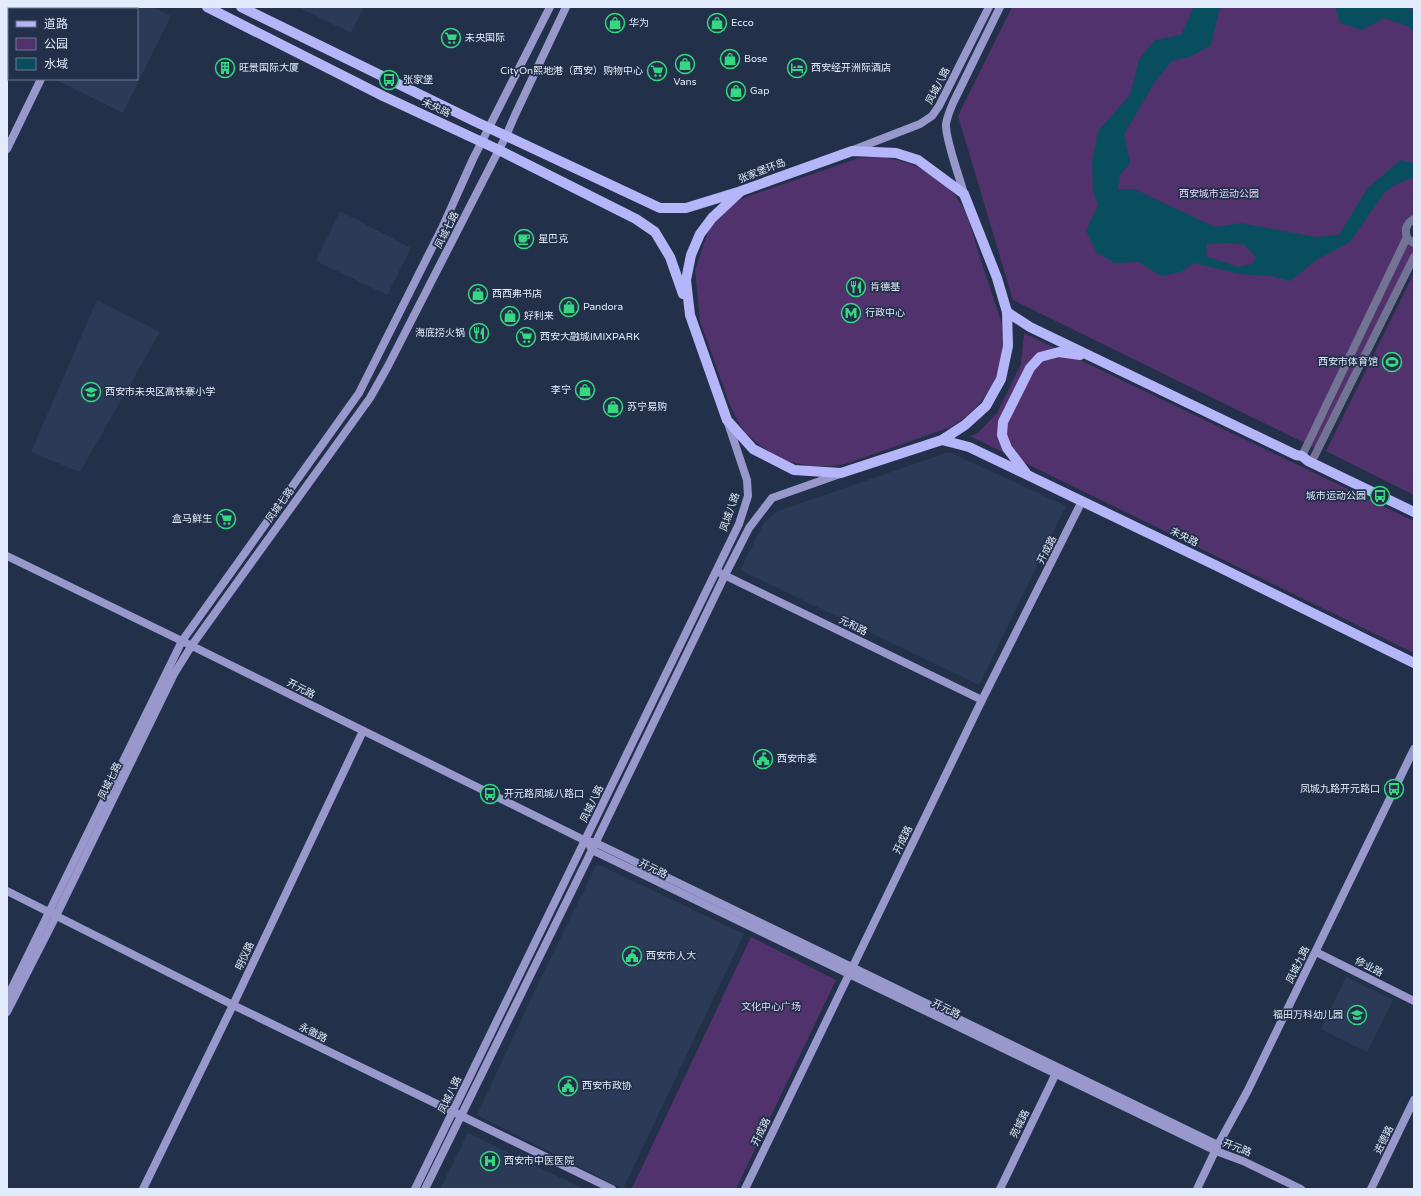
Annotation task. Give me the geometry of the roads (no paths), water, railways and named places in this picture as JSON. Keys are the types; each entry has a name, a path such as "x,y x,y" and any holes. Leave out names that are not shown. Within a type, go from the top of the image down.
{"main road":[{"name":"未央路","path":"207,7 383,96 499,150 636,219 655,232 670,257 690,315"},
{"name":"未央路","path":"241,7 489,128 660,208 686,208 741,191"},
{"name":"张家堡环岛","path":"852,151 896,153 918,160 964,194 997,278 1007,312 1008,346 1001,379 986,406 965,425 942,440 841,473 794,470 753,449 727,420 690,315 686,280 691,255 700,234 712,218 741,191 852,151"},
{"path":"1007,312 1030,327 1296,455 1302,456 1311,463 1414,512"},
{"path":"1028,475 1007,448 1002,435 1003,422 1030,368 1040,357 1060,352 1090,356"},
{"name":"未央路","path":"942,440 970,447 1414,663"}],"street":[{"name":"凤城七路","path":"7,1012 182,641 360,393 489,128 550,7"},
{"name":"凤城七路","path":"7,998 53,914 174,674 192,645 370,398 388,366 499,150 514,115 566,7"},
{"name":"凤城八路","path":"852,151 920,124 932,116 939,106 989,7"},
{"name":"凤城八路","path":"964,194 946,125 953,103 1000,7"},
{"path":"7,149 41,80"},
{"path":"1414,219 1405,229 1407,237 1414,243"},
{"path":"1302,456 1407,237"},
{"path":"1311,463 1414,257"},
{"name":"凤城八路","path":"425,1189 457,1114 586,841 739,524 748,496 747,480 727,420"},
{"name":"凤城八路","path":"416,1189 457,1114 594,846 749,528 772,498 841,473"},
{"name":"开成路","path":"745,1189 982,700 1082,502"},
{"name":"开元路","path":"7,556 192,645 586,841 655,882 851,970 1301,1189"},
{"name":"元和路","path":"716,571 982,700"},
{"name":"明仪路","path":"143,1189 233,1005 363,731"},
{"name":"凤城九路","path":"1197,1189 1248,1090 1414,749"},
{"name":"永徽路","path":"7,891 388,1082 612,1189"},
{"name":"修业路","path":"1316,952 1414,1001"},
{"name":"苑城路","path":"1000,1189 1057,1071"},
{"name":"进德路","path":"1371,1189 1414,1100"}],"water":[{"path":"1194,7 1220,7 1211,45 1192,56 1172,61 1156,80 1124,134 1130,163 1120,175 1118,189 1134,189 1215,227 1241,223 1316,237 1339,235 1367,189 1400,160 1414,163 1414,177 1394,185 1384,193 1350,242 1318,259 1290,281 1270,276 1240,274 1194,263 1181,272 1161,276 1139,262 1115,263 1097,253 1086,231 1098,205 1093,192 1092,161 1098,131 1130,95 1139,59 1155,40 1181,35","holes":["1227,243 1245,245 1256,258 1252,264 1238,267 1206,256 1207,244"]},
{"path":"1335,7 1406,7 1414,11 1414,31 1409,27 1384,18 1362,30 1340,23"}],"place":[{"name":"华为","path":"615,23"},
{"name":"Ecco","path":"717,23"},
{"name":"未央国际","path":"451,38"},
{"name":"Bose","path":"730,59"},
{"name":"Vans","path":"685,64"},
{"name":"旺景国际大厦","path":"225,68"},
{"name":"西安经开洲际酒店","path":"797,68"},
{"name":"CityOn熙地港（西安）购物中心","path":"657,71"},
{"name":"张家堡","path":"389,80"},
{"name":"Gap","path":"736,91"},
{"name":"星巴克","path":"524,239"},
{"name":"肯德基","path":"856,287"},
{"name":"西西弗书店","path":"478,294"},
{"name":"Pandora","path":"569,307"},
{"name":"行政中心","path":"851,313"},
{"name":"好利来","path":"510,316"},
{"name":"海底捞火锅","path":"479,333"},
{"name":"西安大融城IMIXPARK","path":"526,337"},
{"name":"西安市体育馆","path":"1392,362"},
{"name":"李宁","path":"585,390"},
{"name":"西安市未央区高铁寨小学","path":"91,392"},
{"name":"苏宁易购","path":"613,407"},
{"name":"城市运动公园","path":"1380,496"},
{"name":"盒马鲜生","path":"226,519"},
{"name":"西安市委","path":"763,759"},
{"name":"凤城九路开元路口","path":"1394,789"},
{"name":"开元路凤城八路口","path":"490,794"},
{"name":"西安市人大","path":"632,956"},
{"name":"福田万科幼儿园","path":"1357,1015"},
{"name":"西安市政协","path":"568,1086"},
{"name":"西安市中医医院","path":"490,1161"}],"park label":[{"name":"西安城市运动公园","path":"1219,194"},
{"name":"文化中心广场","path":"771,1007"}]}
